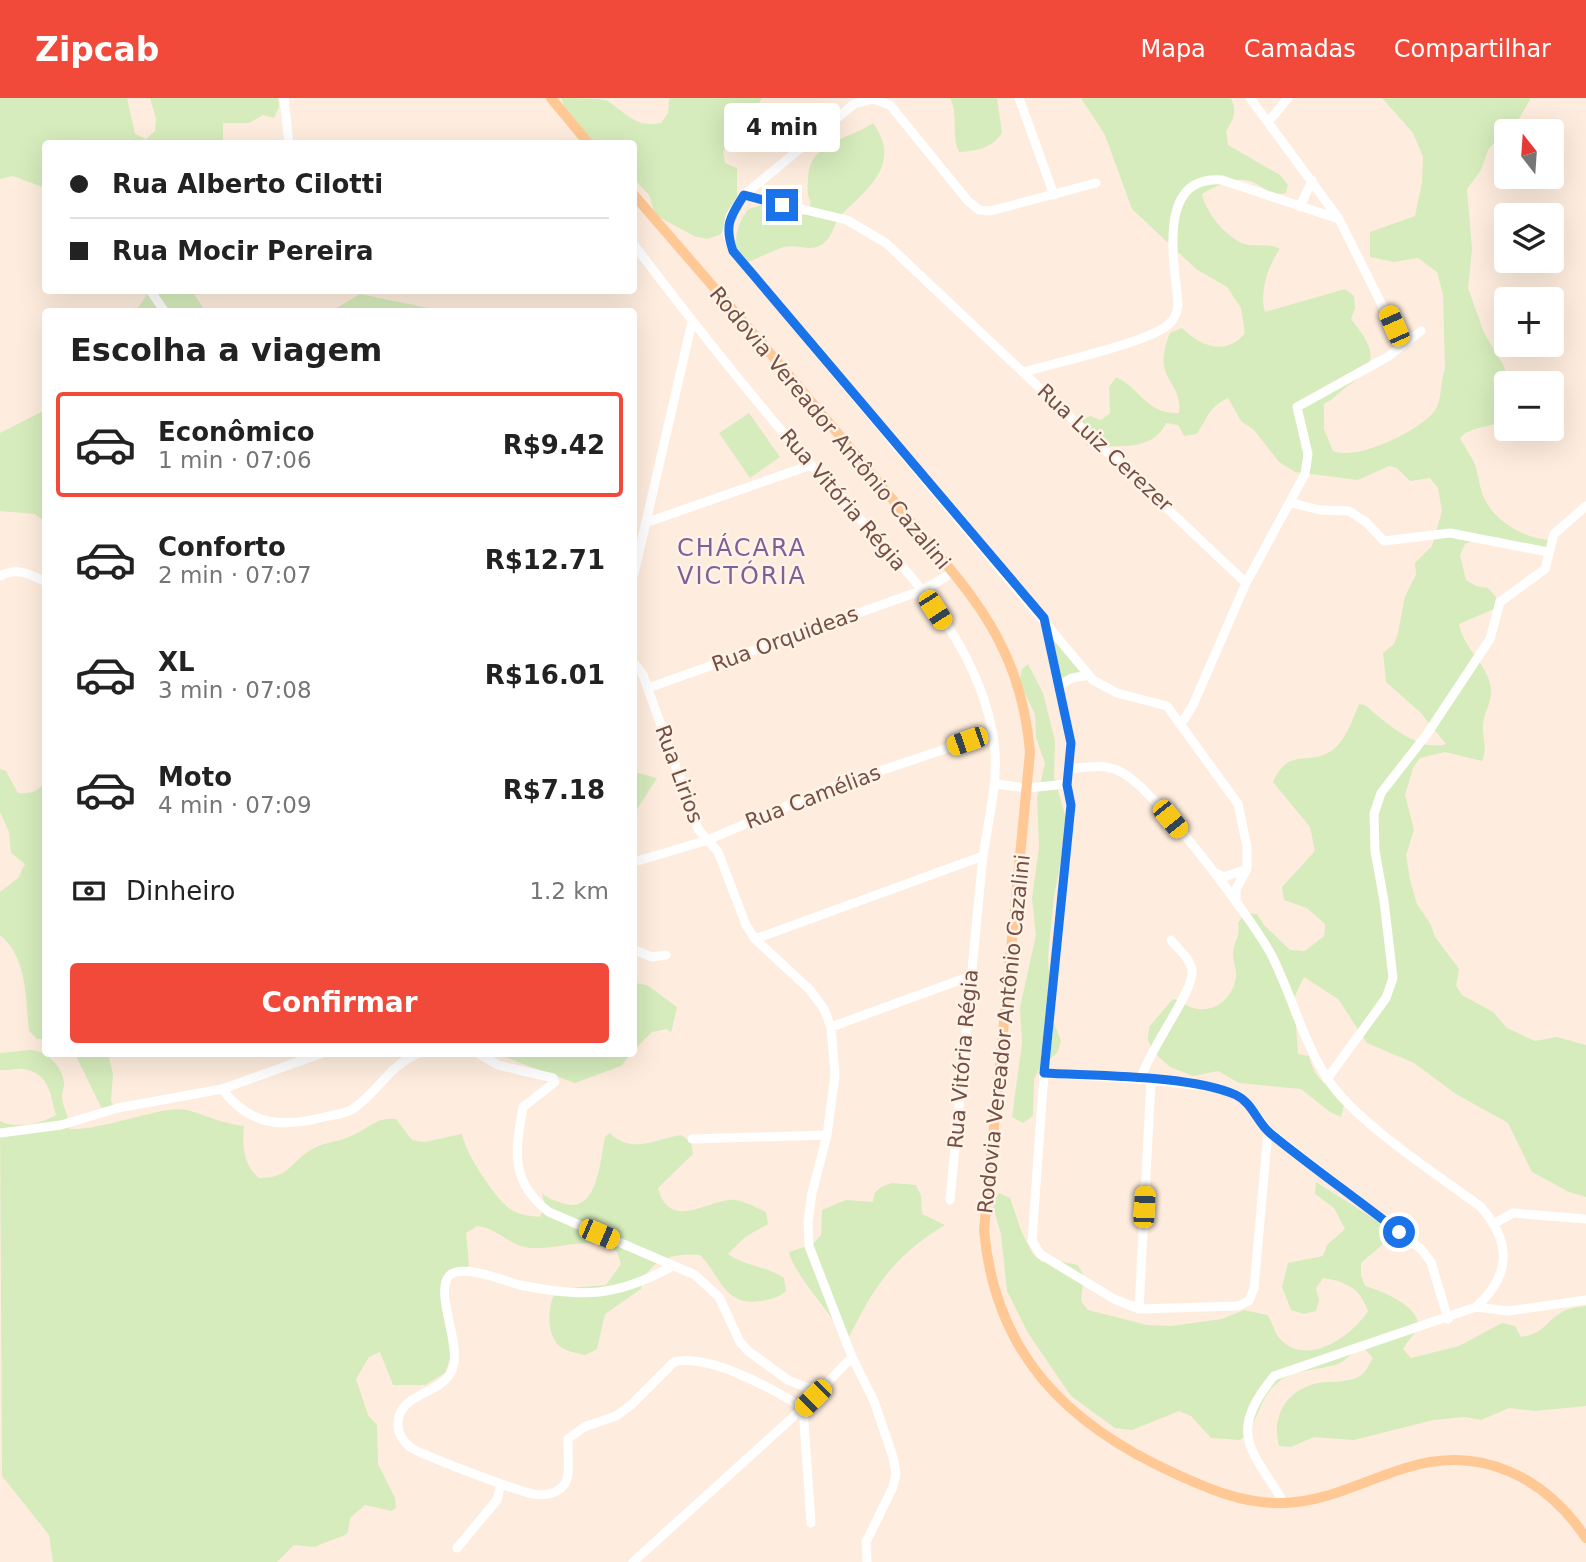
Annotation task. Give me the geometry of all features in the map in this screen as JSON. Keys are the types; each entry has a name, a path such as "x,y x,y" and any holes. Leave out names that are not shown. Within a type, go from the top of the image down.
{"main road":[{"path":"551,98 586,140"},
{"name":"Rodovia Vereador Antônio Cazalini","path":"637,199 867,467 951,573 989,625 1014,676 1028,728 1030,752 984,1230 987,1264 996,1300 1007,1327 1036,1373 1088,1423 1114,1443 1231,1497 1284,1503 1336,1494 1408,1467 1438,1459 1467,1459 1507,1470 1541,1488 1557,1502 1586,1538"}],"street":[{"path":"284,98 289,140"},
{"path":"1019,98 1054,195"},
{"path":"1250,98 1339,219 1402,345"},
{"path":"1268,122 1288,98"},
{"path":"1096,183 990,211 979,210 968,201 890,105 873,99 854,104 744,195 730,216 727,233 733,251 1044,618 1089,675 1116,693 1167,706 1182,723 1188,738 1238,804 1247,848 1247,869 1236,889 1236,902"},
{"path":"1024,372 1137,340 1169,324 1177,315 1178,305 1173,229 1175,211 1191,186 1207,179 1222,180 1339,219"},
{"path":"1300,206 1312,180"},
{"name":"Rua Luiz Cerezer","path":"744,195 847,220 886,243 1246,583"},
{"name":"Rua Vitória Régia","path":"637,249 692,322 811,465 923,590 977,681 993,733 996,784 983,856 950,1200"},
{"path":"637,563 692,322"},
{"path":"1182,723 1246,583 1306,474 1308,454 1297,407 1421,331"},
{"path":"648,522 811,465"},
{"path":"1292,503 1320,510 1349,511 1366,522 1384,541 1450,533 1548,552"},
{"path":"1327,1079 1386,998 1393,978 1375,851 1374,814 1381,793 1427,734 1490,639 1500,602 1545,569 1553,534 1586,506"},
{"path":"0,576 10,571 24,572 42,580"},
{"name":"Rua Orquideas","path":"648,688 923,590 951,573"},
{"path":"1044,618 1071,743 1067,785 1071,805 1044,1073 1032,1241 1040,1254 1114,1299 1139,1309 1238,1306 1249,1301 1254,1288 1268,1132"},
{"name":"Rua Lirios","path":"637,668 648,688 698,829 719,852 746,925 755,939 810,990 824,1009 831,1027 835,1075 827,1135 808,1222 809,1246 852,1357"},
{"path":"1058,686 1089,675"},
{"name":"Rua Camélias","path":"637,861 708,839 829,788 993,733"},
{"path":"1069,769 1110,766 1125,773 1170,819 1236,902 1271,955 1327,1079 1358,1113 1481,1208 1495,1223 1502,1240 1504,1260 1491,1293 1476,1307 1274,1377 1258,1395 1248,1418 1246,1438 1251,1454 1284,1503"},
{"path":"996,784 1027,788 1067,785"},
{"path":"755,939 983,856"},
{"path":"1210,870 1224,877 1247,869"},
{"path":"1139,1309 1145,1060 1191,980 1189,961 1171,940"},
{"path":"637,951 652,957 666,956"},
{"path":"831,1027 971,976"},
{"path":"0,1133 61,1125 118,1108 222,1089 312,1057"},
{"path":"222,1089 234,1105 260,1119 283,1125 351,1110 401,1060 409,1057"},
{"path":"484,1057 498,1065 553,1078 555,1082 523,1107 519,1126 519,1175 525,1189 536,1202 549,1212 673,1266 709,1285 719,1297 740,1342 765,1366 805,1387 823,1388"},
{"path":"1044,1073 1146,1079 1218,1088 1239,1096 1249,1105 1268,1132 1421,1249 1430,1262 1447,1319"},
{"path":"692,1139 827,1135"},
{"path":"1495,1223 1513,1213 1586,1219"},
{"path":"673,1266 637,1285 612,1292 576,1292 523,1285 464,1269 454,1271 447,1277 445,1287 456,1347 454,1366 433,1390 404,1404 398,1414 398,1428 402,1439 412,1448 501,1484 531,1494 551,1495 563,1486 567,1477 568,1439 575,1432 616,1416 631,1405 663,1370 686,1359 725,1369 803,1408"},
{"path":"1476,1307 1508,1311 1586,1300"},
{"path":"633,1562 803,1408 852,1357 874,1401 896,1474 866,1542 867,1562"},
{"path":"803,1408 811,1523"},
{"path":"457,1548 497,1500 501,1484"}],"green space":[{"path":"0,98 127,98 135,134 146,139 155,131 156,119 150,98 278,98 279,107 274,118 263,115 249,123 223,123 223,140 42,140 42,187 13,176 0,179"},
{"path":"561,98 606,100 631,118 652,124 661,123 668,113 669,98 762,98 741,134 723,151 725,163 737,168 737,219 719,235 707,239 694,236 655,215 649,195 637,182 637,140 591,140 565,108"},
{"path":"950,98 997,98 1002,133 984,148 959,152"},
{"path":"1081,98 1231,98 1234,111 1226,131 1228,145 1280,175 1288,185 1286,193 1276,194 1250,181 1237,180 1202,194 1204,201 1211,215 1236,240 1280,249 1266,280 1263,297 1265,312 1345,289 1354,296 1355,308 1351,319 1365,339 1371,356 1365,371 1324,404 1324,429 1333,451 1356,452 1384,444 1411,430 1431,415 1440,399 1445,369 1443,295 1437,272 1418,258 1394,262 1370,257 1370,232 1415,216 1422,182 1423,157 1413,133 1382,98 1531,98 1519,119 1494,119 1494,143 1489,148 1481,170 1467,189 1472,249 1468,288 1484,333 1494,349 1494,357 1499,357 1505,371 1494,371 1494,424 1470,431 1460,438 1475,464 1483,496 1497,517 1535,538 1555,540 1546,551 1533,553 1500,538 1484,538 1465,544 1460,555 1466,580 1476,586 1488,588 1496,597 1494,609 1459,624 1466,643 1483,667 1490,683 1491,696 1483,724 1484,756 1482,761 1445,752 1420,758 1413,768 1405,795 1414,830 1406,855 1417,904 1431,925 1435,937 1459,969 1456,986 1462,995 1493,1012 1507,1028 1535,1041 1557,1037 1586,1045 1586,1197 1569,1192 1532,1172 1508,1123 1456,1094 1414,1063 1367,1043 1338,999 1304,977 1294,998 1298,1054 1309,1056 1320,1079 1344,1105 1341,1117 1330,1112 1301,1089 1239,1083 1218,1071 1193,1076 1170,1067 1152,1051 1148,1039 1149,1027 1173,999 1193,1008 1209,1009 1227,998 1236,977 1233,955 1238,923 1245,913 1257,914 1264,925 1290,950 1305,951 1324,936 1325,924 1307,908 1284,900 1282,887 1315,851 1310,827 1273,782 1280,770 1293,760 1317,757 1335,748 1346,733 1359,704 1365,705 1413,740 1435,746 1446,744 1421,713 1386,682 1383,653 1394,644 1405,596 1416,575 1415,563 1432,546 1442,511 1438,488 1430,478 1410,481 1397,468 1389,466 1358,480 1295,472 1279,462 1254,430 1241,421 1228,398 1213,409 1197,434 1184,436 1178,425 1166,423 1160,433 1142,443 1087,446 1079,422 1090,416 1101,420 1110,413 1109,387 1116,377 1158,409 1179,413 1179,402 1165,370 1165,349 1170,333 1182,328 1197,340 1222,347 1230,345 1245,333 1241,308 1227,287 1196,269 1132,209 1105,135"},
{"path":"873,123 881,137 884,150 879,174 839,218 828,239 817,247 784,247 749,262 736,249 738,228 748,209 773,202 794,213 806,215 811,203 808,193 810,165 816,156 833,143"},
{"path":"147,294 194,294 203,308 138,308"},
{"path":"360,294 428,308 337,308"},
{"path":"42,412 42,520 35,514 0,511 0,433"},
{"path":"749,413 780,457 750,478 719,433"},
{"path":"1048,627 1085,673 1060,683"},
{"path":"1028,664 1043,693 1055,741 1054,777 1068,825 1054,896 1048,957 1052,1018 1061,1041 1057,1053 1039,1069 1034,1080 1033,1116 1023,1123 1012,1117 1022,1043 1020,1007 1036,935 1032,898 1039,847 1037,798 1045,763 1036,738 1035,714 1019,682 1022,669"},
{"path":"0,769 6,771 18,793 34,791 42,784 42,1039 37,1039 29,1031 24,979 16,955 0,935 0,892 18,878 25,864 11,853 9,832 0,812"},
{"path":"637,773 657,778 637,809"},
{"path":"637,983 647,985 677,1007 671,1033 667,1029 652,1032 637,1047"},
{"path":"36,1051 56,1064 63,1076 62,1098 69,1129 82,1129 177,1109 244,1126 245,1154 250,1167 259,1178 278,1175 319,1146 351,1136 377,1122 389,1119 396,1119 412,1140 424,1142 462,1134 475,1164 506,1206 513,1211 540,1217 545,1206 542,1193 562,1203 574,1205 590,1194 599,1171 605,1137 610,1133 618,1140 635,1144 681,1135 691,1142 693,1154 658,1188 663,1200 670,1208 678,1211 737,1200 766,1212 768,1224 745,1237 728,1254 784,1278 786,1291 774,1298 749,1302 739,1299 724,1288 700,1255 671,1257 662,1260 649,1271 641,1289 605,1314 597,1349 585,1355 562,1348 556,1343 549,1320 551,1303 557,1289 606,1285 621,1264 617,1252 586,1243 543,1248 524,1247 492,1230 477,1226 466,1233 469,1266 460,1269 449,1284 452,1353 445,1373 425,1385 393,1385 380,1352 369,1357 356,1379 368,1415 377,1425 378,1464 395,1498 396,1508 391,1511 365,1505 350,1518 345,1535 314,1547 294,1545 277,1562 53,1562 49,1535 2,1476 0,1121 13,1125 28,1124 56,1115 44,1080 32,1071 0,1070 0,1053"},
{"path":"76,1057 109,1057 113,1074 113,1105 102,1109"},
{"path":"505,1057 628,1057 621,1066 575,1083"},
{"path":"1316,1182 1387,1227 1389,1239 1361,1263 1361,1275 1365,1286 1400,1302 1415,1315 1418,1322 1416,1330 1403,1349 1411,1358 1459,1346 1502,1323 1515,1326 1521,1337 1536,1333 1564,1311 1586,1306 1586,1406 1534,1411 1509,1408 1481,1420 1465,1417 1433,1420 1354,1440 1314,1437 1291,1447 1279,1446 1277,1427 1287,1401 1301,1389 1311,1385 1360,1376 1373,1358 1360,1344 1340,1363 1297,1373 1281,1380 1264,1399 1250,1429 1240,1440 1211,1438 1191,1416 1179,1411 1132,1430 1115,1428 1071,1396 1028,1333 1007,1291 1001,1234 992,1203 999,1193 1010,1198 1022,1233 1033,1254 1042,1262 1054,1260 1078,1265 1084,1276 1081,1301 1088,1310 1147,1325 1171,1326 1222,1319 1244,1310 1267,1315 1278,1337 1291,1347 1303,1350 1328,1345 1351,1330 1368,1311 1352,1287 1323,1278 1316,1288 1319,1300 1316,1311 1304,1314 1291,1310 1282,1287 1288,1263 1323,1256 1327,1245 1345,1229 1334,1208 1315,1194"},
{"path":"892,1183 916,1185 921,1196 922,1214 945,1225 911,1249 886,1275 847,1341 798,1271 789,1252 813,1244 821,1235 822,1210 846,1200 873,1202 878,1189"}],"district":[{"name":"CHÁCARA VICTÓRIA","path":"742,562"}],"route":[{"path":"782,205 744,195 730,216 727,233 733,251 1044,618 1071,743 1067,785 1071,805 1044,1073 1151,1080 1218,1088 1239,1096 1249,1105 1268,1132 1399,1232"}]}
